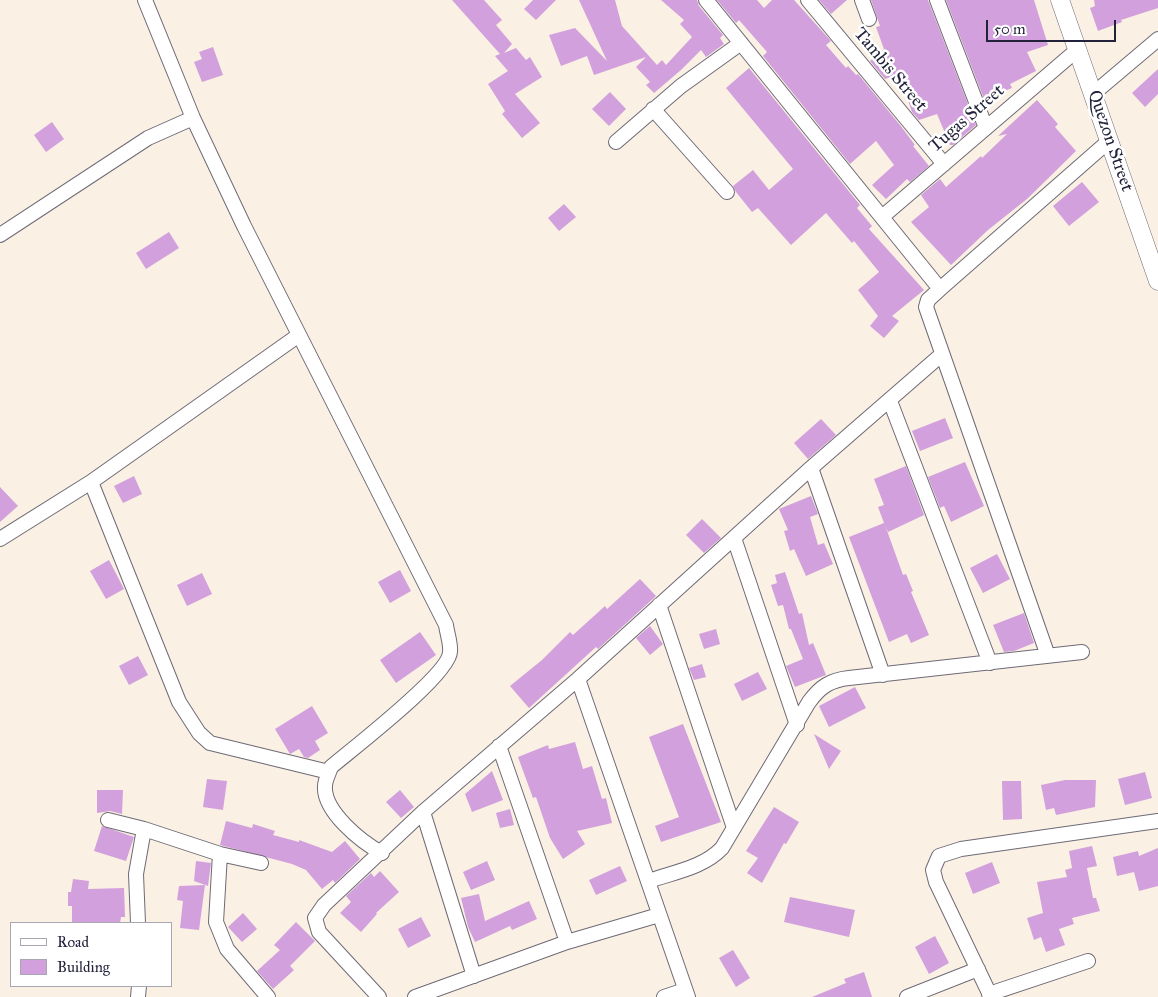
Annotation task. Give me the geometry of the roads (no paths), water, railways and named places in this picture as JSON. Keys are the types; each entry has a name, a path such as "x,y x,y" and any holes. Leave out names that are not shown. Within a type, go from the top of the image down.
{"street":[{"path":"145,0 193,118 299,335 446,625 450,653 445,666 428,685 331,767 325,785 327,801 356,837 382,853"},
{"path":"706,0 940,289"},
{"name":"Tambis Street","path":"808,0 944,164"},
{"path":"862,0 869,19"},
{"path":"937,0 986,128"},
{"name":"Quezon Street","path":"1060,0 1158,281"},
{"path":"1093,94 1158,40"},
{"path":"616,142 653,109 741,43"},
{"name":"Tugas Street","path":"882,217 1077,50"},
{"path":"653,109 727,192"},
{"path":"0,235 148,138 193,118"},
{"path":"1048,656 926,307 928,300 940,289 1110,140"},
{"path":"0,539 91,482 299,335"},
{"path":"380,997 319,932 315,918 324,905 382,853 423,812 578,679 810,468 890,401 941,354"},
{"path":"890,401 990,663"},
{"path":"810,468 883,676"},
{"path":"91,482 179,702 199,733 210,743 329,772"},
{"path":"734,538 797,725"},
{"path":"659,606 734,828"},
{"path":"649,881 700,864 713,857 734,828 809,702 824,685 835,680 1082,652"},
{"path":"578,679 686,993 664,997"},
{"path":"499,746 568,942"},
{"path":"423,812 474,976"},
{"path":"108,820 144,829 220,854 261,863"},
{"path":"1088,961 990,995 936,882 933,870 939,856 961,849 1158,821"},
{"path":"138,922 136,874 144,829"},
{"path":"220,854 216,922 227,949 268,997"},
{"path":"415,997 568,942 659,914"},
{"path":"907,997 978,969"}]}
